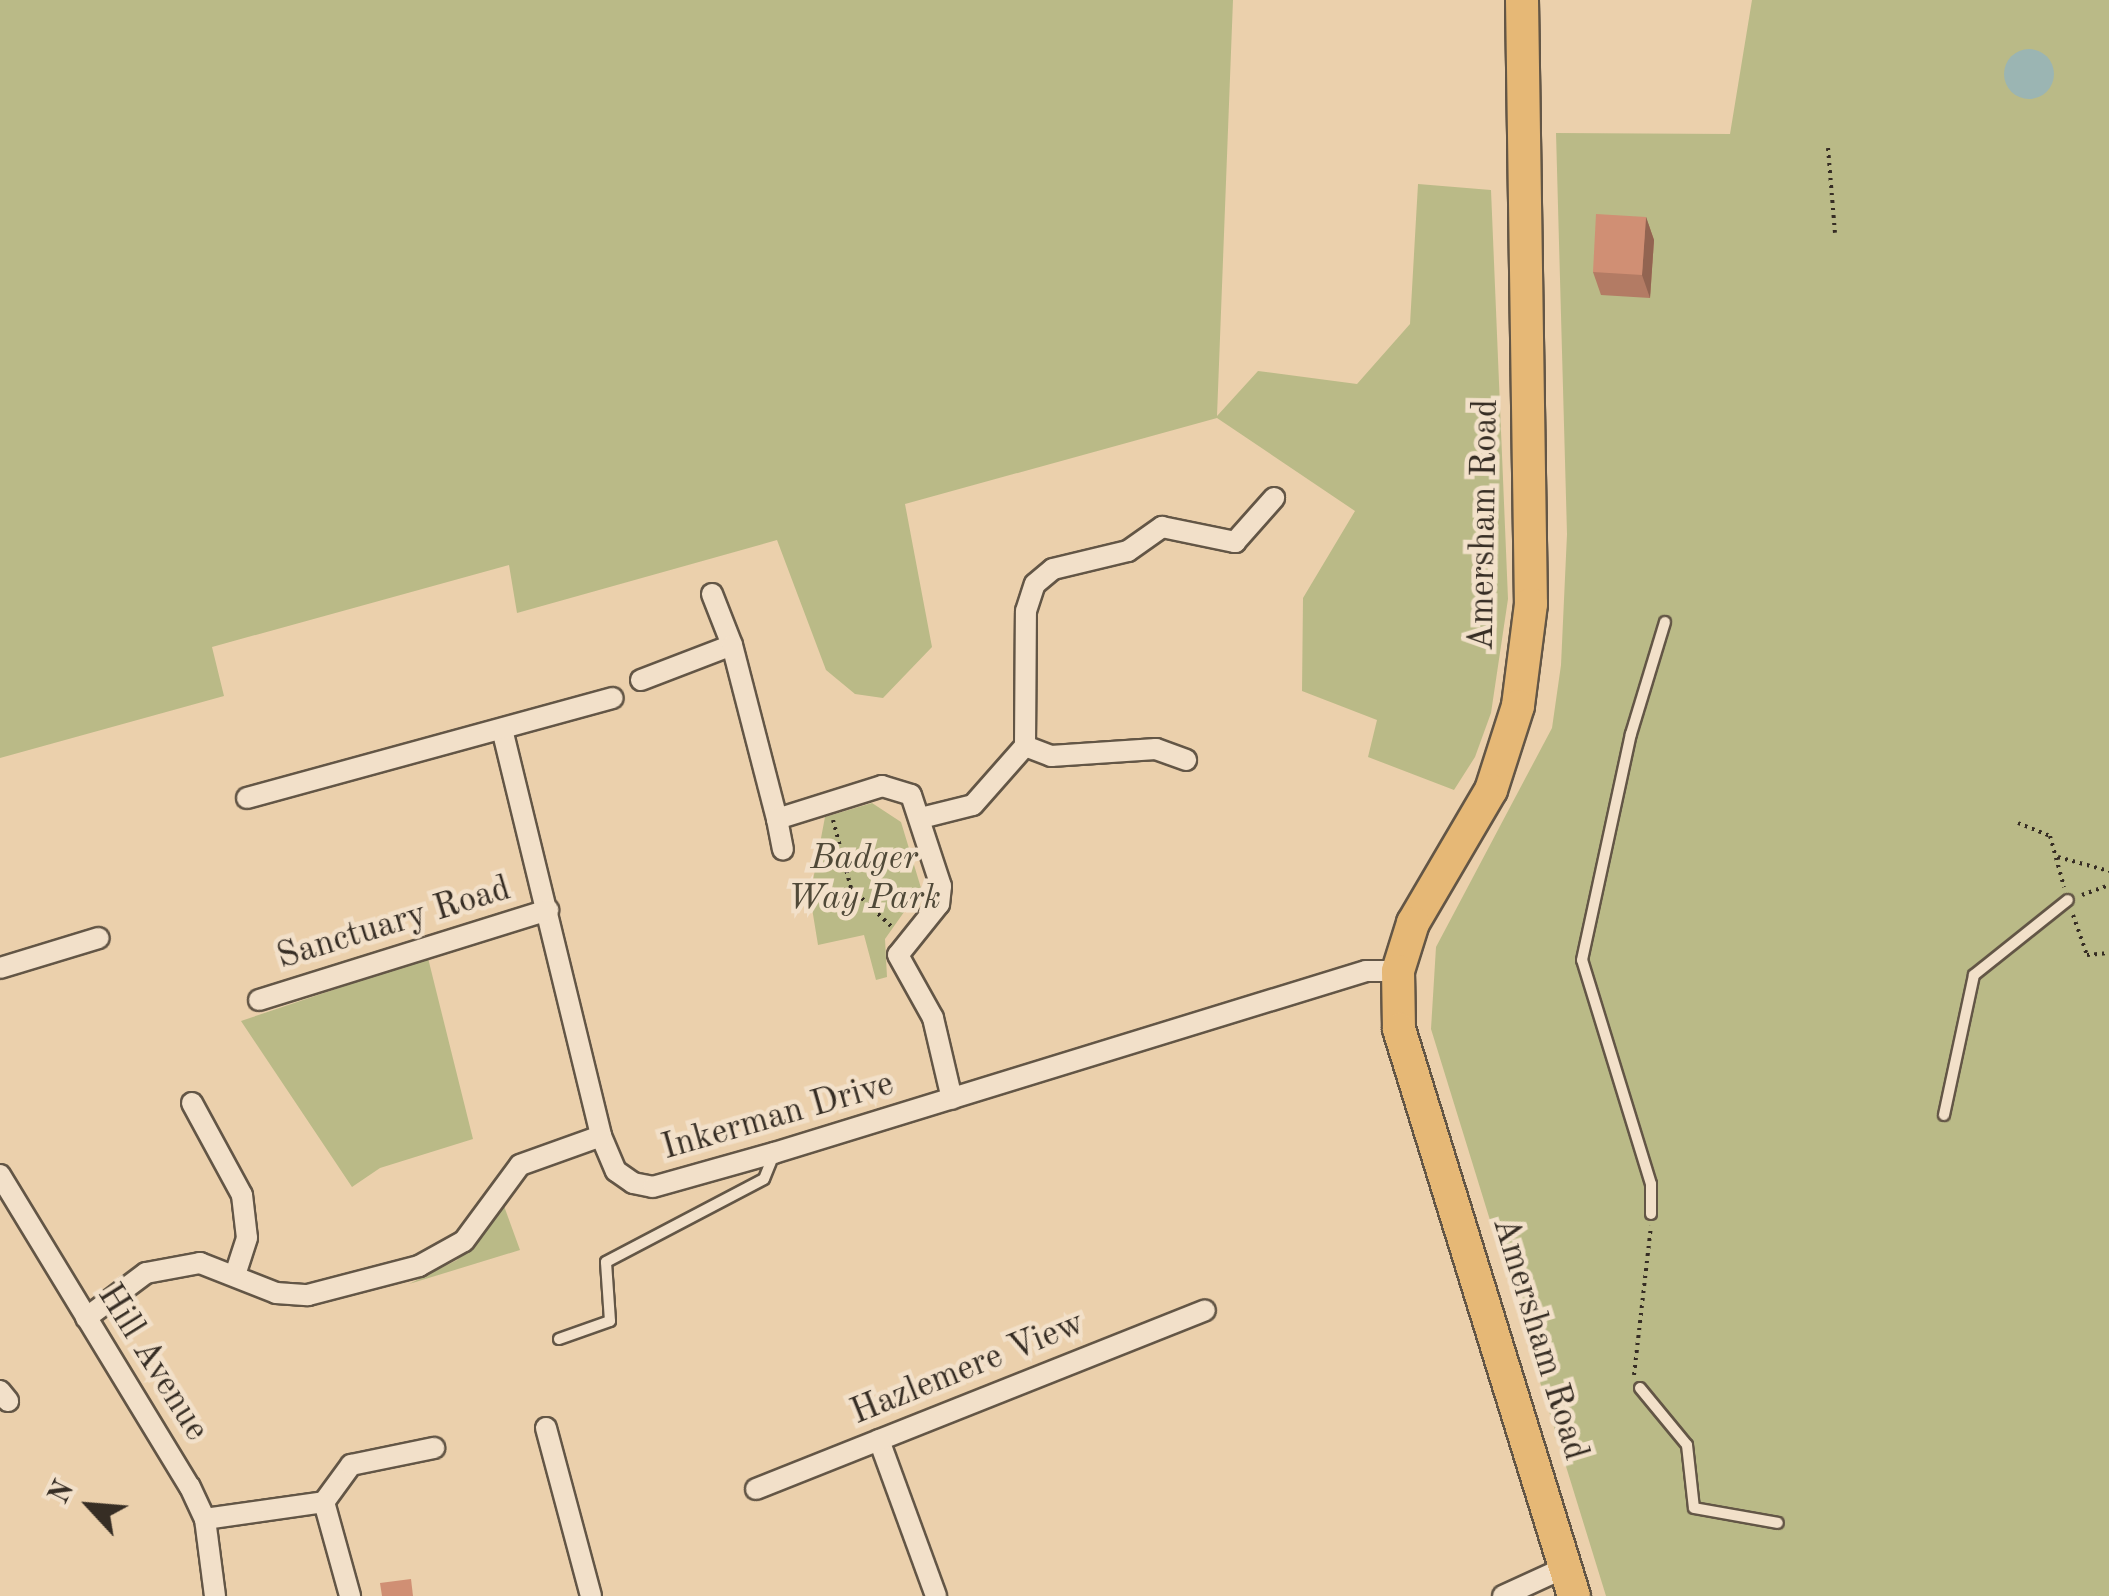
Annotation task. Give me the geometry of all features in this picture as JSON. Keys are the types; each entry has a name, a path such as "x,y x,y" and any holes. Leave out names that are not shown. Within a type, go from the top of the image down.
{"main road":[{"name":"Amersham Road","path":"1522,0 1531,604 1518,706 1491,790 1413,923 1398,972 1398,1029 1570,1581"}],"street":[{"path":"924,817 974,804 1025,746 1026,611 1035,584 1053,569 1128,550 1162,527 1235,542 1274,498"},
{"path":"712,594 732,644 783,849"},
{"path":"641,680 732,644"},
{"path":"247,798 613,698"},
{"name":"Inkerman Drive","path":"502,730 601,1136 616,1170 653,1187 952,1100 1366,971 1398,972"},
{"path":"1025,746 1051,756 1156,750 1186,760"},
{"path":"776,819 895,786 924,817 939,904 907,933 898,955 933,1018 952,1100"},
{"name":"Sanctuary Road","path":"259,1000 548,910"},
{"path":"0,968 100,938"},
{"path":"192,1103 242,1195 247,1238 236,1271"},
{"path":"86,1318 146,1272 200,1263 236,1271 276,1293 308,1296 420,1266 464,1241 520,1165 601,1136"},
{"name":"Hill Avenue","path":"0,1175 205,1519 216,1596"},
{"name":"Hazlemere View","path":"756,1489 1205,1310"},
{"path":"546,1428 591,1596"},
{"path":"879,1440 936,1596"},
{"path":"205,1519 324,1502 352,1466 434,1448"},
{"path":"324,1502 350,1596"},
{"path":"1502,1596 1570,1581"}],"lane":[{"path":"1651,1214 1652,1184 1582,960 1666,622"},
{"path":"1944,1115 1974,975 2068,900"},
{"path":"559,1339 610,1321 606,1262 764,1179 774,1153"},
{"path":"1640,1388 1687,1445 1694,1508 1778,1523"}],"path":[{"path":"1828,148 1835,233"},
{"path":"825,804 845,844 852,888 907,933"},
{"path":"2058,857 2109,870"},
{"path":"2068,900 2109,885"},
{"path":"1640,1388 1634,1372 1651,1214"}],"green space":[{"path":"0,0 1233,0 1217,416 1258,371 1357,384 1410,324 1418,184 1491,190 1508,599 1491,713 1475,757 1454,790 1368,757 1377,720 1302,691 1303,598 1355,511 1217,418 905,504 932,647 883,698 855,694 826,670 777,540 517,613 509,565 212,647 224,696 0,758"},
{"path":"1752,0 2109,0 2109,1596 1606,1596 1431,1029 1436,947 1552,728 1561,665 1567,534 1556,133 1730,134"},
{"name":"Badger Way Park","path":"872,803 901,822 921,888 885,939 887,977 876,980 864,935 818,945 810,896 825,817"},
{"path":"428,958 473,1139 380,1168 352,1187 241,1021"},
{"path":"504,1206 520,1250 409,1284 457,1260"}],"water":[{"path":"2029,49 2046,57 2054,74 2046,91 2029,99 2012,91 2004,74 2012,57"}],"building":[{"path":"1596,214 1646,217 1642,275 1593,272"},
{"path":"411,1579 413,1596 382,1596 380,1583"}]}
